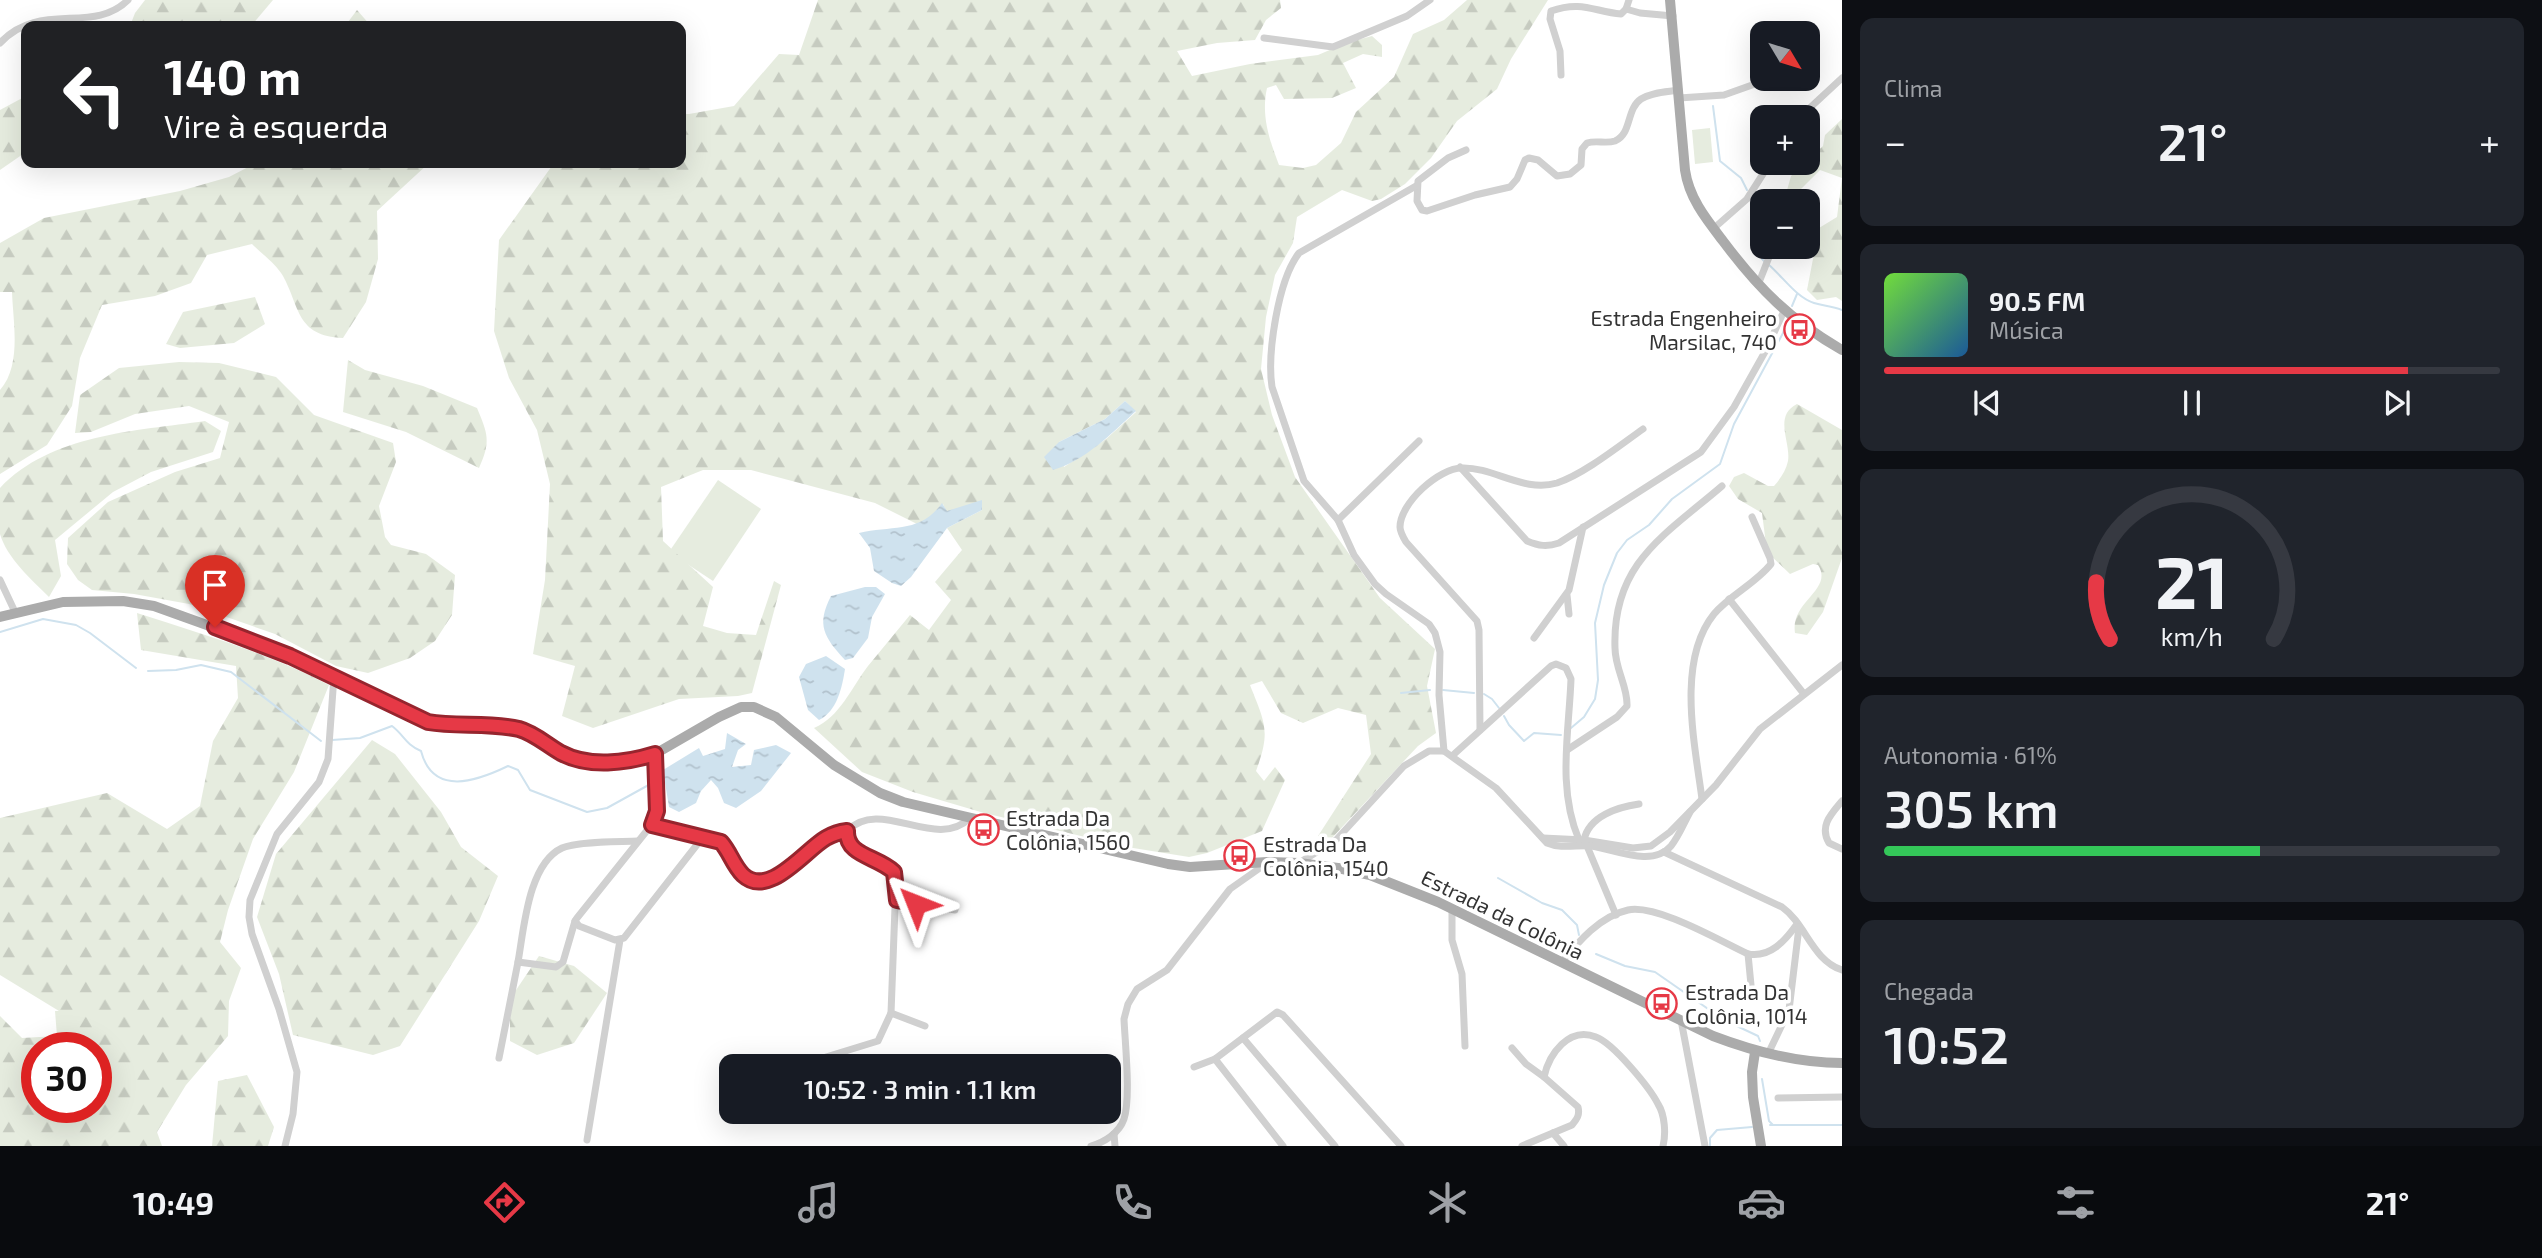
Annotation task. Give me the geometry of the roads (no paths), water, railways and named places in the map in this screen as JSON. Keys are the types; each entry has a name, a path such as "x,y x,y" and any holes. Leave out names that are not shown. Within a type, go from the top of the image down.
{"main road":[{"path":"1671,0 1687,183 1691,195 1713,229 1758,286 1784,311 1842,351"},
{"name":"Estrada da Colônia","path":"0,617 83,600 124,601 154,606 290,656 428,722 450,726 517,729 570,757 597,762 619,762 655,754 719,716 741,707 754,706 776,717 834,765 880,793 903,802 1168,864 1190,867 1267,862 1299,863 1370,875 1452,908 1561,963 1755,1052 1842,1063"},
{"path":"1755,1052 1752,1072 1753,1097 1761,1146"}],"street":[{"path":"71,9 107,13 128,0"},
{"path":"1264,38 1333,47 1391,24 1430,0"},
{"path":"1561,75 1560,51 1549,19 1551,11 1562,4 1583,0 1616,14 1623,13 1629,0"},
{"path":"1626,9 1637,13 1673,16"},
{"path":"0,43 21,21 37,13"},
{"path":"1813,105 1842,78"},
{"path":"1416,186 1418,206 1427,211 1474,195 1510,187 1517,179 1525,160 1529,158 1538,160 1558,176 1570,174 1581,165 1582,149 1587,143 1614,141 1623,135 1633,108 1640,100 1653,94 1724,94 1750,85"},
{"path":"1448,753 1439,695 1440,652 1435,633 1429,624 1375,584 1354,555 1338,520 1300,474 1272,387 1270,359 1281,294 1288,271 1299,253 1416,186 1435,166 1466,150"},
{"path":"1713,229 1748,200 1763,175"},
{"path":"1758,286 1768,259"},
{"path":"1460,467 1519,533 1537,545 1559,543 1696,457 1706,447 1734,407 1761,360 1784,311"},
{"path":"1480,730 1477,621 1402,534 1400,527 1407,506 1422,489 1440,475 1460,467 1529,484 1556,483 1570,477 1643,429"},
{"path":"1338,520 1419,441"},
{"path":"1566,750 1617,717 1626,706 1625,689 1618,672 1614,645 1618,608 1630,575 1663,534 1722,486"},
{"path":"1702,799 1692,719 1692,673 1709,620 1729,599 1771,564 1752,517"},
{"path":"1534,638 1567,595 1572,584 1583,527"},
{"path":"0,580 15,612"},
{"path":"1567,595 1569,614"},
{"path":"1729,599 1804,694"},
{"path":"1448,753 1480,730 1551,666 1561,665 1570,673 1566,750 1567,798 1616,915"},
{"path":"1299,863 1336,840 1404,766 1429,751 1448,753 1496,788 1542,838 1643,848 1659,841 1690,812 1724,776 1760,729 1842,666"},
{"path":"285,1146 293,1114 296,1072 273,990 251,934 250,900 277,834 319,782 325,770 334,676"},
{"path":"518,962 556,967 563,962 575,921 609,875 652,825 657,811 655,754"},
{"path":"1842,801 1824,828 1825,836 1833,846 1842,849"},
{"path":"1584,842 1587,829 1602,817 1624,807 1639,804"},
{"path":"1584,842 1643,856 1664,852 1672,844 1690,812"},
{"path":"652,825 721,842 744,876 757,881 778,876 824,839 847,831 866,818 944,829 957,826 970,817"},
{"path":"836,1054 878,1041 891,1013 897,900 894,872 879,861 853,849 847,842 847,831"},
{"path":"587,1140 620,940 703,837"},
{"path":"499,1058 532,889 546,859 563,847 638,841"},
{"path":"1664,852 1782,907 1790,913 1821,957 1842,970"},
{"path":"1091,1146 1114,1134 1124,1120 1124,1019 1126,1007 1133,994 1167,970 1230,889 1267,862"},
{"path":"897,900 955,910"},
{"path":"1452,908 1452,940 1462,974 1465,1045"},
{"path":"1561,963 1582,937 1616,915 1635,910 1654,912 1757,956 1769,953 1798,925"},
{"path":"575,921 579,926 620,940"},
{"path":"1768,1054 1789,1010 1798,925"},
{"path":"1748,954 1751,985"},
{"path":"1194,1067 1215,1059 1278,1012 1401,1146"},
{"path":"891,1013 925,1026"},
{"path":"1681,1020 1704,1146"},
{"path":"1544,1077 1550,1058 1559,1045 1579,1036 1600,1038 1619,1055 1659,1104 1664,1122 1663,1146"},
{"path":"1244,1038 1335,1146"},
{"path":"1512,1048 1526,1064 1573,1101 1579,1113 1572,1125 1522,1146"},
{"path":"1215,1059 1283,1146"},
{"path":"1778,1098 1842,1097"},
{"path":"1553,1133 1564,1146"},
{"path":"1114,1134 1115,1146"}],"water":[{"path":"1125,401 1136,411 1087,453 1053,470 1044,457 1059,442 1105,419"},
{"path":"982,500 982,510 947,528 911,577 901,586 874,571 870,548 859,533 915,524 933,513 942,503 947,511"},
{"path":"865,587 876,587 885,594 872,617 868,638 853,658 845,660 824,630 826,606 831,596"},
{"path":"826,656 845,669 834,705 819,720 808,710 799,677 806,664"},
{"path":"727,733 746,744 738,750 732,767 751,765 754,750 776,745 791,753 761,791 736,808 724,803 718,788 711,780 701,791 696,803 679,812 669,807 663,770 699,748 703,756 725,749"}],"waterway":[{"path":"1713,106 1720,161 1741,178 1747,190"},
{"path":"1762,259 1765,262"},
{"path":"1769,265 1808,300 1842,310"},
{"path":"1792,306 1797,294"},
{"path":"1571,728 1584,717 1595,699 1598,680 1595,623 1604,585 1617,553 1627,540 1649,525 1672,499 1720,464 1734,424 1783,333 1786,322"},
{"path":"0,632 43,619 76,625 136,668"},
{"path":"148,671 176,670 201,665 231,672 321,741"},
{"path":"1401,693 1430,690"},
{"path":"1443,690 1474,693"},
{"path":"1484,694 1499,708"},
{"path":"1504,716 1524,741 1534,733 1561,735"},
{"path":"332,740 360,738 392,726 421,751 435,775 446,780 470,780 508,766 518,770 530,790 587,812 607,808 654,782"},
{"path":"1498,878 1542,903 1562,910 1577,925 1579,935"},
{"path":"1596,954 1625,966 1655,972 1724,1020 1758,1036 1760,1041"},
{"path":"1762,1079 1769,1121 1773,1125"},
{"path":"1770,1125 1842,1125"},
{"path":"1710,1146 1710,1138 1717,1130 1752,1127"}],"place":[{"name":"Estrada Engenheiro Marsilac, 740","path":"1800,329"},
{"name":"Estrada Da Colônia, 1560","path":"983,829"},
{"name":"Estrada Da Colônia, 1540","path":"1240,855"},
{"name":"Estrada Da Colônia, 1014","path":"1662,1003"}]}
